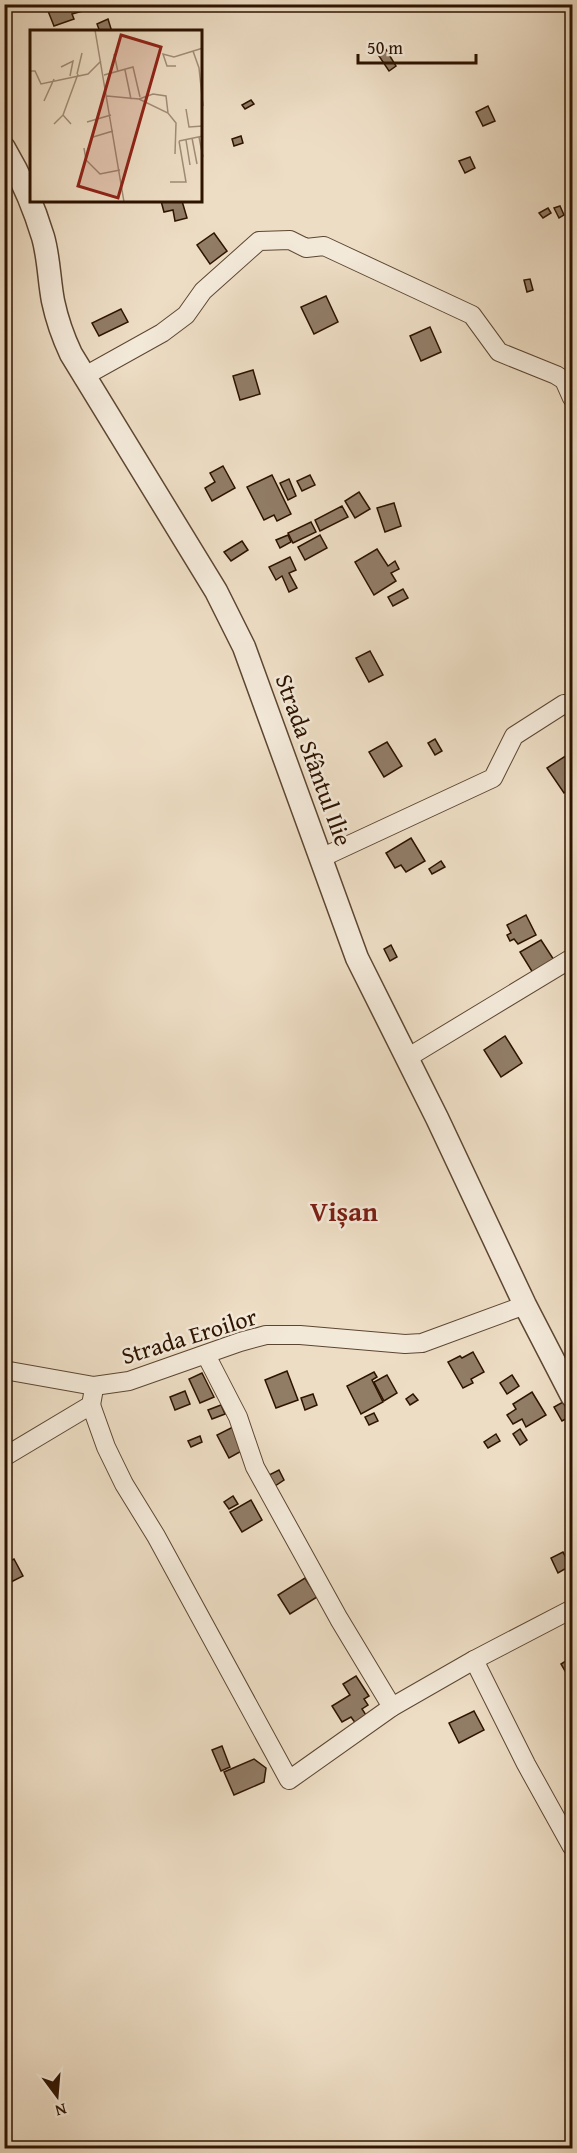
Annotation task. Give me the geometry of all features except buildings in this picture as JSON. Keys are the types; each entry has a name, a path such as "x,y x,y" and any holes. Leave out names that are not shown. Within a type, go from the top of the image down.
{"street":[{"name":"Strada Sfântul Ilie","path":"4,148 17,172 43,238 53,301 60,329 70,354 216,591 244,647 357,958 525,1305 573,1396"},
{"path":"83,377 162,333 186,315 202,291 260,241 290,240 306,248 324,246 472,315 499,352 556,375 564,380 573,398"},
{"path":"321,858 494,778 514,736 564,704"},
{"path":"407,1058 573,958"},
{"name":"Strada Eroilor","path":"4,1370 94,1386 129,1381 266,1335 300,1335 405,1344 422,1343 525,1305"},
{"path":"206,1355 238,1417 255,1467 339,1619 392,1707"},
{"path":"94,1386 91,1405 106,1447 124,1484 156,1536 289,1780 392,1707 474,1660 573,1609"},
{"path":"4,1457 91,1405"},
{"path":"474,1660 526,1764 573,1847"}],"district":[{"name":"Vișan","path":"344,1211"}]}
